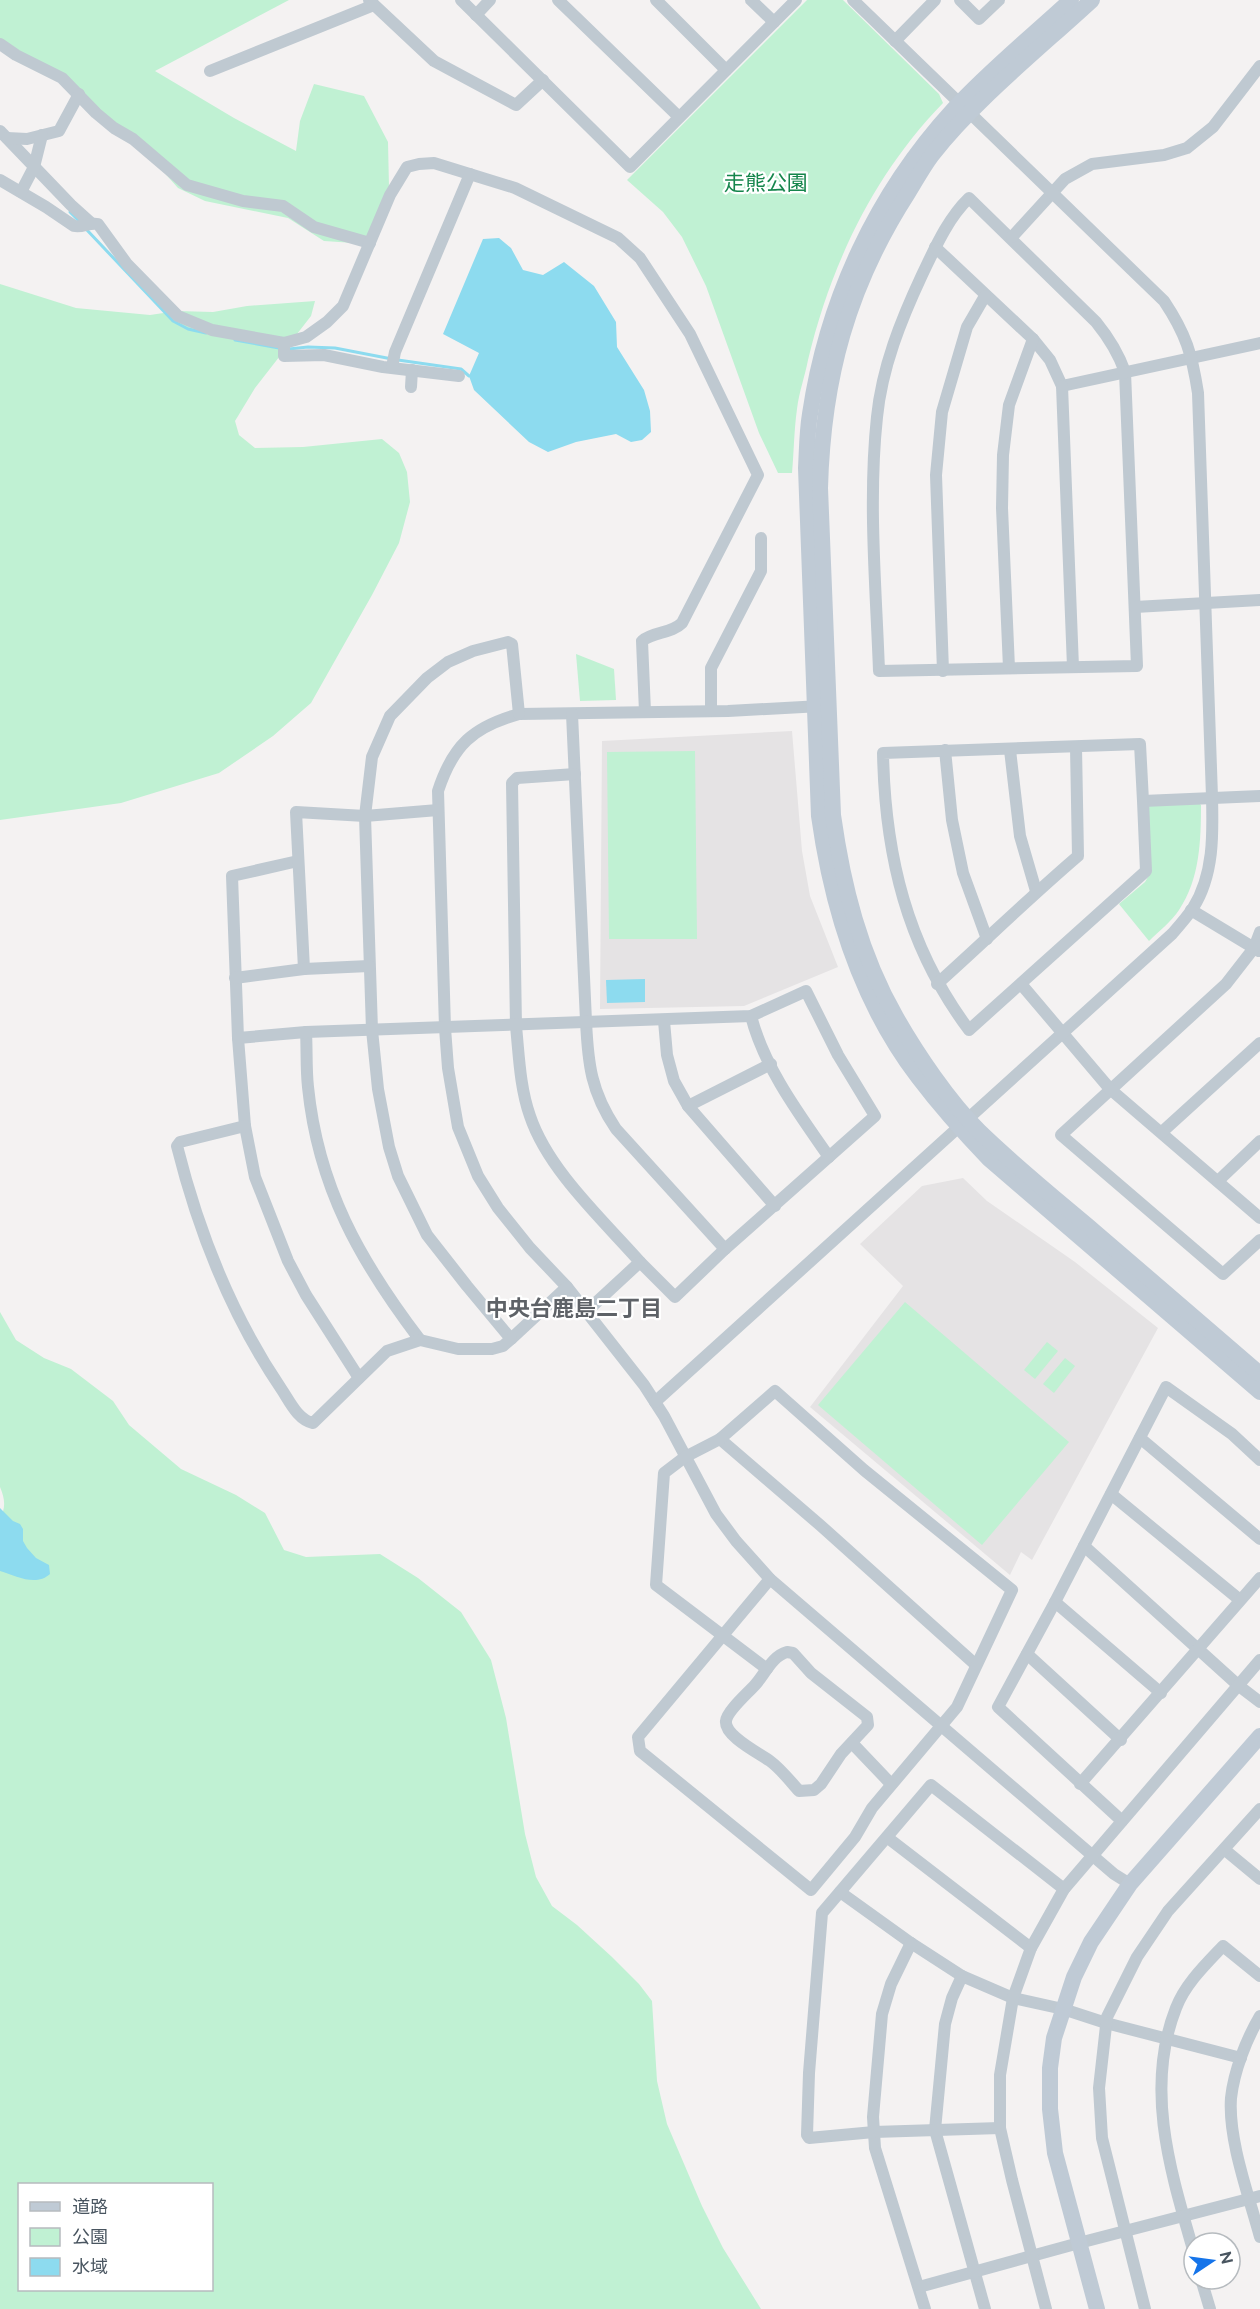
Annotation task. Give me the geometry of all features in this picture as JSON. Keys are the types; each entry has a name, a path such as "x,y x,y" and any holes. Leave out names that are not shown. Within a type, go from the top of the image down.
{"street":[{"path":"461,0 630,167 796,0"},
{"path":"476,15 490,0"},
{"path":"558,0 679,117"},
{"path":"656,0 726,70"},
{"path":"751,0 774,22"},
{"path":"655,1402 1172,934 1191,910 1200,894 1213,840 1198,393 1192,357 1185,335 1164,301 853,0"},
{"path":"895,41 935,0"},
{"path":"960,0 979,19 999,0"},
{"path":"966,108 1071,0"},
{"path":"1092,0 921,147 884,202 863,241 837,302 821,357 810,415 806,468 821,706 819,816 826,866 838,916 868,993 892,1038 916,1075 963,1123 1046,1190 1260,1374"},
{"path":"210,71 372,3 434,61 516,105 543,80"},
{"path":"0,44 16,55 62,78 104,120 133,139 187,185 243,201 283,206 314,227 370,243"},
{"path":"1012,237 1065,179 1092,165 1164,155 1187,148 1213,127 1260,66"},
{"path":"3,134 27,139 60,130 79,94"},
{"path":"3,134 91,223"},
{"path":"21,192 34,167 42,135"},
{"path":"0,180 74,226 98,224 128,264 178,316 212,330 284,343 306,337 327,322 343,306 390,195 407,167 434,163 515,188 618,238 640,258 690,334 758,475 682,623 676,629 649,635 642,640 645,712"},
{"path":"392,367 395,352 470,174"},
{"path":"969,198 1012,237 1110,339 1125,372 1137,666 879,672 873,506 877,416 886,367 900,321 935,247 959,208 969,198"},
{"path":"935,247 1033,339 1050,360 1062,386 1074,667"},
{"path":"943,670 936,475 942,411 966,327 985,296"},
{"path":"1009,668 1002,508 1003,455 1009,405 1033,339"},
{"path":"284,343 284,356 324,355 459,376"},
{"path":"1062,386 1260,343"},
{"path":"411,387 412,370"},
{"path":"711,711 711,668 761,571 761,538"},
{"path":"1135,607 1260,600"},
{"path":"511,1339 428,1235 402,1185 389,1147 378,1089 372,1030 365,816 372,757 390,716 427,678 448,662 473,651 508,642 512,644 519,714"},
{"path":"821,706 711,711 519,714 498,720 478,730 459,747 446,767 438,791 445,1028 453,1107 458,1127 478,1176 498,1208 618,1350 655,1402 716,1514 735,1541 770,1579 1114,1874 1130,1884"},
{"path":"572,714 588,1065 593,1084 602,1108 616,1129 725,1249"},
{"path":"1140,744 1146,872 969,1030 937,984 906,909 891,855 884,799 883,753 1076,747 1140,744"},
{"path":"937,984 1036,891 1078,856 1076,747"},
{"path":"945,750 952,820 963,873 987,939"},
{"path":"1010,750 1020,836 1036,891"},
{"path":"238,1038 306,1032 516,1026 586,1021 664,1021 751,1016 806,991 838,1055 875,1116 725,1249 675,1297 640,1262 550,1158 538,1136 524,1094 516,1026 512,783 517,778 575,774"},
{"path":"1143,801 1260,796"},
{"path":"304,969 296,813 365,816 438,810"},
{"path":"298,861 232,876 238,1038 245,1126 255,1177 288,1261 306,1295 359,1378"},
{"path":"1191,910 1257,949"},
{"path":"1260,932 1257,949 1226,984 1061,1135 1222,1274 1260,1240"},
{"path":"235,978 304,969 369,966"},
{"path":"1021,984 1110,1089 1260,1218"},
{"path":"751,1016 757,1038 771,1064 802,1119 829,1157"},
{"path":"664,1021 667,1054 674,1081 688,1106 775,1206"},
{"path":"306,1032 308,1086 316,1138 335,1202 348,1229 390,1300 420,1340"},
{"path":"1162,1132 1220,1082 1260,1042"},
{"path":"688,1106 771,1064"},
{"path":"963,1123 989,1160 1260,1392"},
{"path":"245,1126 180,1142 177,1146 190,1197 210,1254 236,1314 266,1367 297,1412 307,1422 313,1423 387,1350 420,1340 458,1349 492,1349 503,1346 567,1287"},
{"path":"1218,1181 1260,1141"},
{"path":"586,1311 640,1262"},
{"path":"1122,1821 998,1707 1055,1602 1166,1386 1232,1434 1260,1460"},
{"path":"767,1669 723,1636 656,1585 664,1473 685,1457 720,1439 775,1390 864,1470 1012,1590 957,1707 891,1784 872,1808 855,1837 811,1890 640,1751 638,1737 723,1636 770,1579"},
{"path":"1140,1438 1260,1539"},
{"path":"720,1439 976,1665"},
{"path":"1111,1494 1240,1600"},
{"path":"1084,1546 1239,1686 1260,1702"},
{"path":"1080,1784 1121,1740 1260,1578"},
{"path":"1055,1602 1161,1693"},
{"path":"793,1653 811,1673 867,1717 868,1725 841,1754 821,1784 814,1790 800,1791 771,1762 733,1735 726,1727 726,1719 763,1677 767,1669 780,1654 793,1653"},
{"path":"1027,1654 1121,1740"},
{"path":"1046,2309 1000,2128 1000,2075 1012,1998 1031,1948 1064,1889 1260,1660"},
{"path":"1097,2309 1055,2153 1050,2109 1050,2068 1054,2038 1074,1977 1091,1942 1130,1884 1260,1736"},
{"path":"852,1743 891,1784"},
{"path":"1000,2128 874,2132 809,2138 807,2135 809,2073 822,1913 931,1785 1064,1889"},
{"path":"1145,2309 1102,2138 1099,2088 1107,2017 1137,1957 1162,1920 1260,1809"},
{"path":"888,1838 1031,1948"},
{"path":"1225,1850 1260,1879"},
{"path":"840,1892 962,1976 1012,1998 1063,2009 1106,2023 1241,2058"},
{"path":"911,1943 891,1984 882,2014 875,2081 874,2132 875,2148 925,2309"},
{"path":"1188,2231 1161,2111 1160,2079 1176,2006 1197,1974 1222,1946 1260,1976"},
{"path":"962,1976 952,1998 945,2024 935,2130 985,2309"},
{"path":"1260,2016 1241,2058 1232,2098 1233,2135 1255,2198 1260,2237"},
{"path":"918,2287 1255,2198"},
{"path":"1205,2291 1210,2309"}],"shaded area":[{"path":"792,731 802,851 810,896 838,967 744,1006 600,1009 602,741"},
{"path":"963,1178 987,1201 1075,1262 1158,1328 1032,1560 1021,1552 1010,1575 810,1407 903,1286 860,1244 922,1186"}],"green space":[{"path":"0,0 289,0 155,71 234,118 296,151 300,121 314,84 364,96 388,142 389,187 369,244 324,241 288,218 205,201 178,188 145,151 68,85 0,46"},
{"name":"走熊公園","path":"807,0 843,0 939,94 943,103 918,130 876,190 843,255 818,324 801,390 796,417 792,473 778,473 759,433 706,286 682,237 663,212 627,180"},
{"path":"0,284 76,308 150,315 177,311 213,312 247,306 315,301 311,316 255,388 235,421 239,435 255,448 303,447 382,439 399,453 407,472 410,502 399,543 311,703 273,736 219,773 121,803 0,820"},
{"path":"576,654 614,669 616,700 580,701"},
{"path":"695,751 697,939 609,939 607,752"},
{"path":"1198,802 1201,805 1200,845 1191,885 1176,914 1149,941 1119,904 1145,882 1151,872 1148,807 1152,803"},
{"path":"905,1302 1069,1442 982,1545 818,1405"},
{"path":"0,1312 16,1340 44,1358 71,1369 113,1401 129,1425 181,1469 236,1495 265,1513 284,1550 306,1557 380,1554 418,1578 461,1612 491,1660 506,1718 525,1834 536,1877 552,1906 612,1957 639,1984 652,2001 657,2081 667,2124 702,2206 723,2248 761,2309 0,2309 0,1519 4,1503 0,1487"},
{"path":"1047,1342 1058,1351 1035,1379 1024,1370"},
{"path":"1065,1358 1075,1366 1054,1393 1043,1384"}],"water":[{"path":"499,238 511,248 523,270 543,275 564,262 594,286 616,322 617,347 644,390 650,411 651,432 642,440 631,442 616,434 576,442 548,452 529,442 474,390 469,376 479,353 443,334 483,239"},
{"path":"645,979 645,1002 607,1003 606,980"},
{"path":"0,1508 13,1521 20,1524 23,1529 23,1541 27,1548 36,1558 49,1565 50,1574 39,1580 32,1580 0,1571"}],"waterway":[{"path":"70,212 80,222"},
{"path":"86,229 173,321 188,329 206,333"},
{"path":"235,340 279,348"},
{"path":"289,349 335,348 392,359"},
{"path":"398,360 461,369 469,376"}],"district":[{"name":"中央台鹿島二丁目","path":"574,1308"}]}
